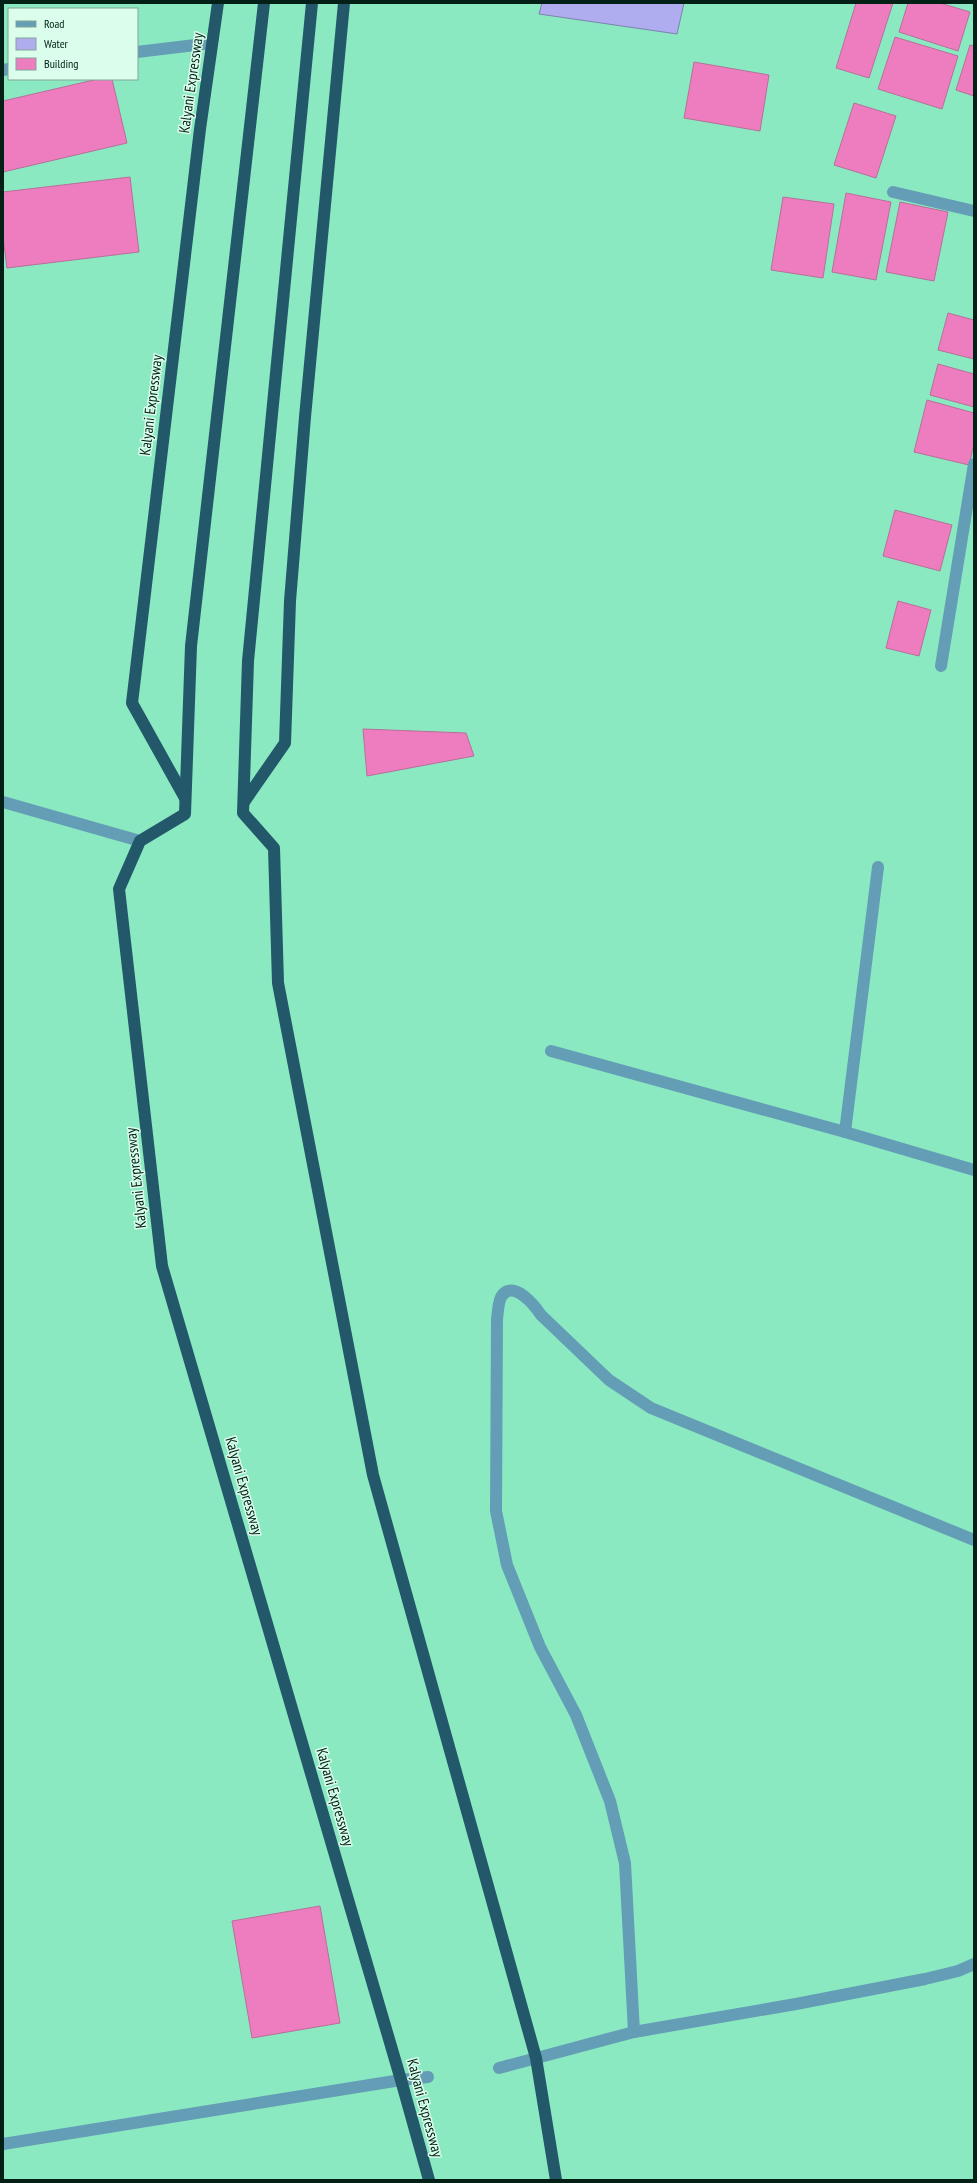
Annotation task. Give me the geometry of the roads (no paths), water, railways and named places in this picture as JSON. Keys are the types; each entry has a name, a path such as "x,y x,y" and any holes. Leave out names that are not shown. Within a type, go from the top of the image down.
{"highway":[{"name":"Kalyani Expressway","path":"185,799 132,703 218,3"},
{"path":"140,841 185,814 191,646 264,3"},
{"path":"312,3 248,661 244,807 274,848 278,983 373,1474 536,2058 556,2180"},
{"path":"244,807 285,743 290,601 305,417 344,3"},
{"name":"Kalyani Expressway","path":"140,841 119,889 162,1266 429,2180"}],"street":[{"path":"138,52 212,43"},
{"path":"893,192 974,211"},
{"path":"941,666 974,464"},
{"path":"3,802 140,841"},
{"path":"846,1132 878,866"},
{"path":"551,1051 846,1132 974,1170"},
{"path":"634,2032 625,1863 610,1800 576,1716 540,1647 510,1572 496,1510 497,1320 499,1303 502,1296 508,1292 515,1292 525,1296 533,1303 541,1315 609,1380 651,1408 974,1540"},
{"path":"499,2068 634,2032 796,2004 917,1980 958,1971 974,1964"},
{"path":"3,2144 401,2080 428,2077"}],"water":[{"path":"542,3 684,3 677,34 539,14"}]}
